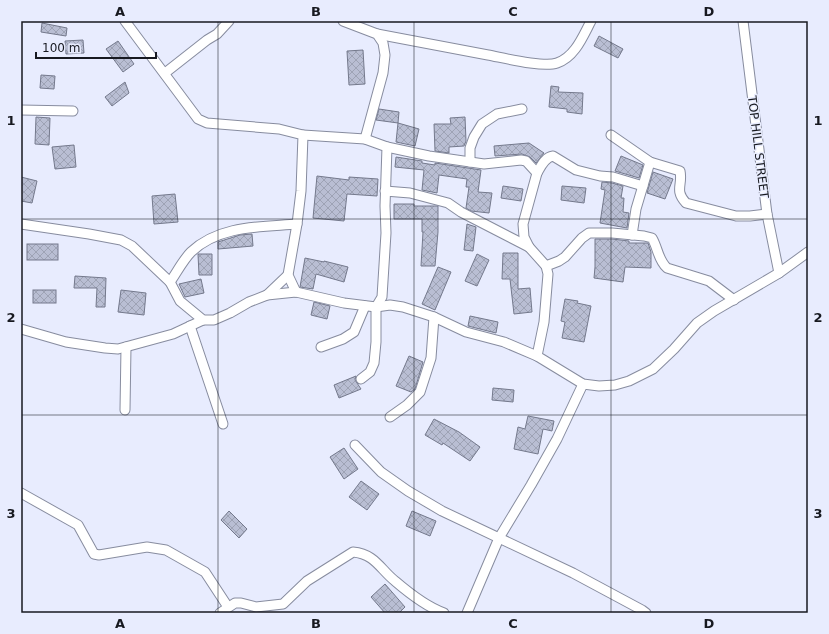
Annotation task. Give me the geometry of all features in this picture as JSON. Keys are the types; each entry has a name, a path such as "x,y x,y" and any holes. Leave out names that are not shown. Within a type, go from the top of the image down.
{"street":[{"path":"125,21 198,119 207,123 279,129 303,135 365,139 388,147 429,156 484,164 521,160 526,162 537,173"},
{"path":"165,73 207,40 217,34 229,21"},
{"path":"343,21 377,34 512,60 542,64 557,63 570,56 591,21"},
{"name":"TOP HILL STREET","path":"743,21 767,214 779,273"},
{"path":"365,139 382,73 385,55 383,44 377,34"},
{"path":"470,162 470,148 474,137 482,124 497,114 522,109"},
{"path":"21,110 73,111"},
{"path":"611,134 650,162 680,172 679,193 686,203 736,216 767,214"},
{"path":"296,292 288,275 301,191 303,135"},
{"path":"361,379 370,372 374,363 376,342 376,307 382,297 386,226 385,191 388,147"},
{"path":"537,356 544,322 548,274 546,266 529,247 524,237 523,224 537,173 546,159 553,156 576,170 600,176 613,177 643,186"},
{"path":"632,235 636,209 650,162"},
{"path":"385,191 410,192 448,203 461,212 529,247"},
{"path":"21,224 121,240 132,246 170,282 180,301 203,320"},
{"path":"170,282 191,252 220,234 259,226 297,224"},
{"path":"546,266 565,258 582,238 590,233 644,236 652,238 657,246 659,257 663,265 667,268 709,281 734,300"},
{"path":"21,329 66,342 111,349 126,347 173,334 203,320 214,320 249,302 267,295 296,292 344,303 365,306 376,307 390,305 403,307 434,317 466,332 504,342 537,356 583,384 600,386 615,385 629,381 653,369 674,349 697,323 714,311 779,273 808,252"},
{"path":"267,295 288,275"},
{"path":"321,347 343,339 354,332 365,306"},
{"path":"390,417 420,392 431,358 434,317"},
{"path":"190,326 223,424"},
{"path":"125,410 126,347"},
{"path":"466,613 499,538 532,485 557,439 583,384"},
{"path":"355,445 381,472 408,491 442,511 573,573 646,613"},
{"path":"21,492 78,525 94,554 98,555 147,547 166,550 175,554 205,572 228,607"},
{"path":"220,613 228,607 241,602 256,607 284,604 307,581 353,552 370,556 395,581 426,604 444,613"}],"building":[{"path":"42,23 67,28 66,36 41,32"},
{"path":"599,36 623,49 618,58 594,46"},
{"path":"83,40 84,53 66,54 65,41"},
{"path":"118,41 134,64 123,72 106,49"},
{"path":"363,50 365,84 349,85 347,51"},
{"path":"41,75 55,76 54,89 40,88"},
{"path":"125,82 129,93 112,106 105,97"},
{"path":"551,86 559,87 558,92 583,93 582,114 567,112 567,109 549,107"},
{"path":"379,109 399,112 398,123 376,120"},
{"path":"36,117 50,118 49,145 35,144"},
{"path":"465,117 466,141 464,146 449,147 449,153 435,151 434,124 451,124 450,118"},
{"path":"398,123 419,129 415,146 396,142"},
{"path":"529,143 544,153 536,163 530,157 522,154 495,156 494,146"},
{"path":"74,145 76,167 55,169 52,147"},
{"path":"621,156 643,165 639,178 615,171"},
{"path":"396,157 422,161 422,163 435,165 435,163 481,170 478,192 492,193 489,213 471,211 466,208 469,187 466,187 467,179 439,175 437,193 422,190 424,170 395,167"},
{"path":"653,172 673,179 665,199 647,193"},
{"path":"317,176 349,180 349,177 378,179 377,196 347,194 344,221 313,218"},
{"path":"21,177 37,181 32,203 21,201"},
{"path":"602,182 623,186 621,198 624,198 623,212 629,213 627,228 600,223 605,190 601,189"},
{"path":"503,186 523,189 521,201 501,198"},
{"path":"562,186 586,188 584,203 561,200"},
{"path":"175,194 178,222 154,224 152,196"},
{"path":"394,204 438,206 438,232 435,266 421,266 423,232 422,219 394,219"},
{"path":"467,224 476,227 473,251 464,250"},
{"path":"252,234 253,246 218,249 218,242 240,235"},
{"path":"595,239 629,241 629,243 648,243 651,252 651,268 625,267 623,282 594,278"},
{"path":"27,244 58,244 58,260 27,260"},
{"path":"503,253 518,253 518,289 530,288 532,312 514,314 510,279 502,279"},
{"path":"198,254 212,254 212,275 199,275"},
{"path":"477,254 489,260 477,286 465,281"},
{"path":"305,258 348,267 344,282 316,274 313,289 300,287"},
{"path":"438,267 451,272 435,310 422,304"},
{"path":"75,276 106,278 105,307 96,307 97,288 74,288"},
{"path":"201,279 204,293 185,297 179,284"},
{"path":"33,290 56,290 56,303 33,303"},
{"path":"121,290 146,293 144,315 118,312"},
{"path":"565,299 578,301 577,303 591,306 584,342 562,338 565,322 561,321"},
{"path":"314,302 330,306 327,319 311,315"},
{"path":"470,316 498,322 496,333 468,326"},
{"path":"409,356 423,362 415,389 411,392 396,386"},
{"path":"356,376 355,380 361,389 339,398 334,385"},
{"path":"493,388 514,390 513,402 492,400"},
{"path":"528,416 554,421 552,431 543,429 538,454 514,449 518,427 525,429"},
{"path":"434,419 459,432 480,447 470,461 443,443 442,445 425,435"},
{"path":"344,448 358,469 344,479 330,457"},
{"path":"361,481 379,494 367,510 349,497"},
{"path":"229,511 247,529 239,538 221,520"},
{"path":"412,511 436,521 430,536 406,526"},
{"path":"385,584 405,607 399,613 385,613 371,597"}]}
